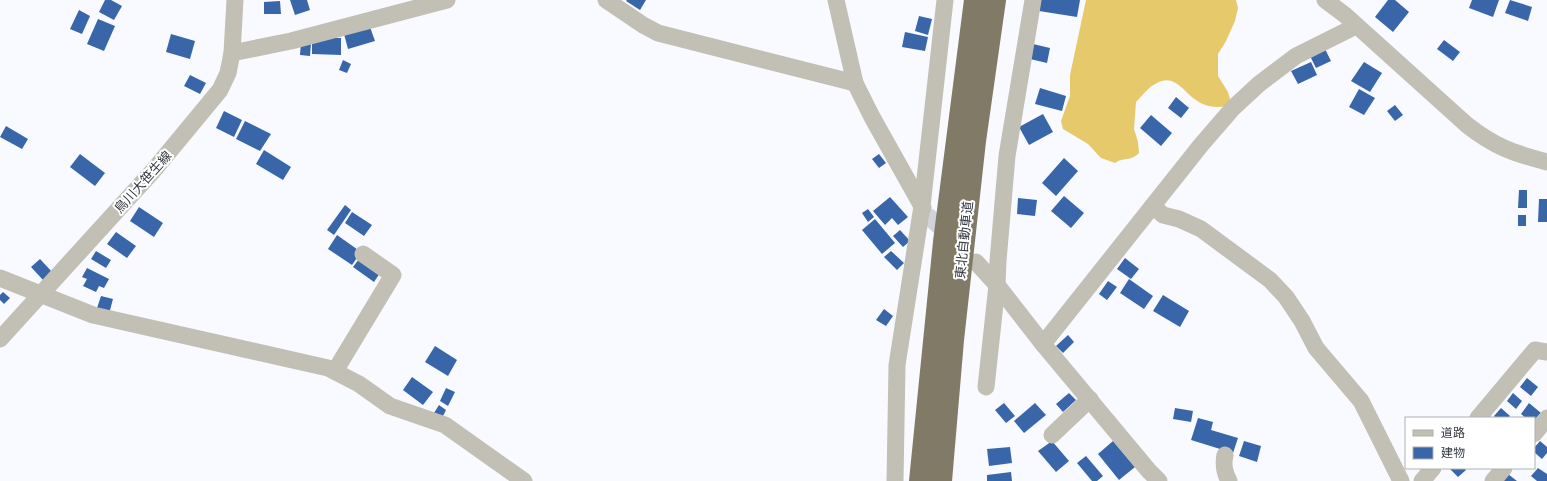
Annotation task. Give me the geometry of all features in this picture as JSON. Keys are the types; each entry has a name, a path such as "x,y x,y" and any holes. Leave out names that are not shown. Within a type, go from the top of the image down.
{"highway":[{"name":"東北自動車道","path":"920,481 943,250 975,0"},
{"name":"東北自動車道","path":"941,481 954,340 974,156 995,0"}],"street":[{"name":"鳥川大笹生線","path":"0,339 153,171 197,120 220,90 228,73 232,53 235,0"},
{"path":"232,53 291,40 447,0"},
{"path":"606,0 642,25 658,33 855,83"},
{"path":"836,0 855,83 872,117 924,210"},
{"path":"895,481 897,365 924,210 945,0"},
{"path":"986,387 997,285 1007,156 1033,0"},
{"path":"1324,0 1356,26 1484,138 1509,151 1547,162"},
{"path":"1043,344 1201,145 1233,108 1259,84 1296,56 1356,26"},
{"path":"1153,206 1163,215 1179,219 1201,229 1270,280 1286,297 1302,321 1316,348 1360,401 1401,481"},
{"path":"335,371 393,275 363,254"},
{"path":"976,262 997,285 1043,344 1090,399 1149,478"},
{"path":"0,278 93,315 328,368 359,384 390,406 444,425 524,481"},
{"path":"1479,417 1535,350 1547,352"},
{"path":"1052,435 1090,399"},
{"path":"1535,433 1547,418"},
{"path":"1225,456 1223,465 1229,481"},
{"path":"1422,481 1433,469"},
{"path":"1494,481 1503,469"}],"shaded area":[{"path":"1086,0 1236,0 1238,8 1235,21 1218,54 1218,76 1228,92 1230,99 1226,106 1207,106 1196,100 1174,82 1169,80 1157,83 1148,89 1136,102 1134,129 1138,142 1139,153 1133,158 1121,160 1115,163 1101,158 1088,144 1063,129 1061,121 1070,96 1070,75"}],"building":[{"path":"105,0 111,0 122,6 114,20 99,12"},
{"path":"290,0 307,0 310,10 295,15"},
{"path":"646,0 640,10 626,1"},
{"path":"1041,0 1080,0 1077,17 1039,11"},
{"path":"1388,0 1395,0 1409,12 1393,32 1375,17"},
{"path":"1472,0 1499,0 1493,17 1469,8"},
{"path":"1510,0 1532,7 1528,21 1505,13"},
{"path":"280,1 281,14 264,14 264,2"},
{"path":"79,10 90,16 82,34 70,29"},
{"path":"919,16 932,19 928,35 915,31"},
{"path":"98,19 115,26 104,51 87,44"},
{"path":"370,27 375,41 348,49 344,34"},
{"path":"905,32 928,37 925,51 902,47"},
{"path":"171,34 195,41 190,59 166,52"},
{"path":"312,38 341,38 341,55 312,54"},
{"path":"1444,40 1460,52 1453,61 1437,49"},
{"path":"301,42 311,43 310,56 300,55"},
{"path":"1033,44 1050,48 1047,63 1030,59"},
{"path":"1325,49 1331,61 1316,68 1310,56"},
{"path":"343,60 351,64 347,73 339,70"},
{"path":"1311,62 1317,75 1298,84 1291,71"},
{"path":"1364,62 1382,73 1370,92 1351,81"},
{"path":"190,75 206,83 200,94 184,86"},
{"path":"1040,88 1066,96 1062,111 1035,104"},
{"path":"1359,89 1375,98 1364,115 1349,107"},
{"path":"1176,97 1189,108 1181,118 1168,108"},
{"path":"1395,105 1403,115 1395,121 1387,111"},
{"path":"224,111 242,120 234,137 216,128"},
{"path":"1043,114 1053,132 1029,145 1019,127"},
{"path":"1151,115 1172,133 1161,146 1140,128"},
{"path":"245,121 271,134 260,151 236,139"},
{"path":"6,126 28,139 22,149 0,137"},
{"path":"264,150 291,167 283,180 256,164"},
{"path":"80,154 105,173 95,186 70,167"},
{"path":"879,154 886,163 879,168 872,159"},
{"path":"1064,158 1078,171 1056,196 1042,183"},
{"path":"1519,190 1527,190 1527,208 1518,208"},
{"path":"1064,196 1084,213 1071,228 1051,211"},
{"path":"890,197 908,217 898,225 892,218 885,225 873,211"},
{"path":"1018,198 1037,200 1035,216 1017,214"},
{"path":"1539,199 1547,199 1547,222 1538,222"},
{"path":"345,205 351,210 334,235 327,230"},
{"path":"139,207 163,223 154,237 130,221"},
{"path":"868,209 874,217 868,222 862,213"},
{"path":"352,212 372,225 364,236 345,223"},
{"path":"1518,215 1526,215 1526,226 1518,226"},
{"path":"875,219 895,243 882,254 862,230"},
{"path":"900,230 910,241 903,247 893,236"},
{"path":"116,232 136,246 127,258 107,244"},
{"path":"337,235 361,252 352,265 328,249"},
{"path":"96,251 111,260 106,268 91,259"},
{"path":"891,251 904,263 897,270 884,257"},
{"path":"1125,258 1139,269 1131,279 1117,269"},
{"path":"40,259 53,273 44,281 31,267"},
{"path":"359,259 380,273 374,282 353,267"},
{"path":"87,268 109,279 104,288 99,286 96,292 83,286 87,279 82,277"},
{"path":"1129,279 1153,296 1144,309 1120,293"},
{"path":"1108,281 1117,287 1107,300 1099,294"},
{"path":"3,292 10,298 4,304 0,300 0,295"},
{"path":"1163,295 1189,311 1180,327 1153,311"},
{"path":"101,296 113,299 109,314 96,311"},
{"path":"884,309 893,316 886,326 876,320"},
{"path":"1068,335 1074,342 1063,353 1056,346"},
{"path":"435,346 457,360 448,376 425,362"},
{"path":"412,377 433,392 423,405 403,390"},
{"path":"1527,378 1538,387 1531,396 1520,387"},
{"path":"446,388 455,392 448,406 440,401"},
{"path":"1069,393 1076,400 1063,412 1056,404"},
{"path":"1513,393 1522,401 1516,409 1507,401"},
{"path":"1004,403 1015,416 1006,423 995,410"},
{"path":"1035,403 1046,415 1024,433 1014,421"},
{"path":"1529,403 1541,413 1535,419 1535,417 1525,417 1521,414"},
{"path":"439,405 446,410 442,418 434,413"},
{"path":"1175,408 1193,411 1191,422 1173,419"},
{"path":"1501,408 1510,416 1495,417 1494,416"},
{"path":"1198,418 1213,422 1211,430 1238,438 1233,453 1191,440"},
{"path":"1052,441 1069,461 1056,472 1038,451"},
{"path":"1113,441 1135,467 1119,480 1098,454"},
{"path":"1244,441 1261,446 1257,462 1239,456"},
{"path":"1540,441 1547,447 1547,453 1542,459 1535,453 1535,447"},
{"path":"1010,447 1012,463 989,466 987,449"},
{"path":"1086,456 1103,476 1097,481 1092,481 1077,463"},
{"path":"1538,468 1547,474 1547,481 1537,481 1531,476"},
{"path":"1450,469 1466,470 1458,477"},
{"path":"1011,472 1012,481 987,481 987,475"},
{"path":"1508,474 1517,481 1502,481"}],"tunnel":[{"path":"927,215 952,238"}]}
